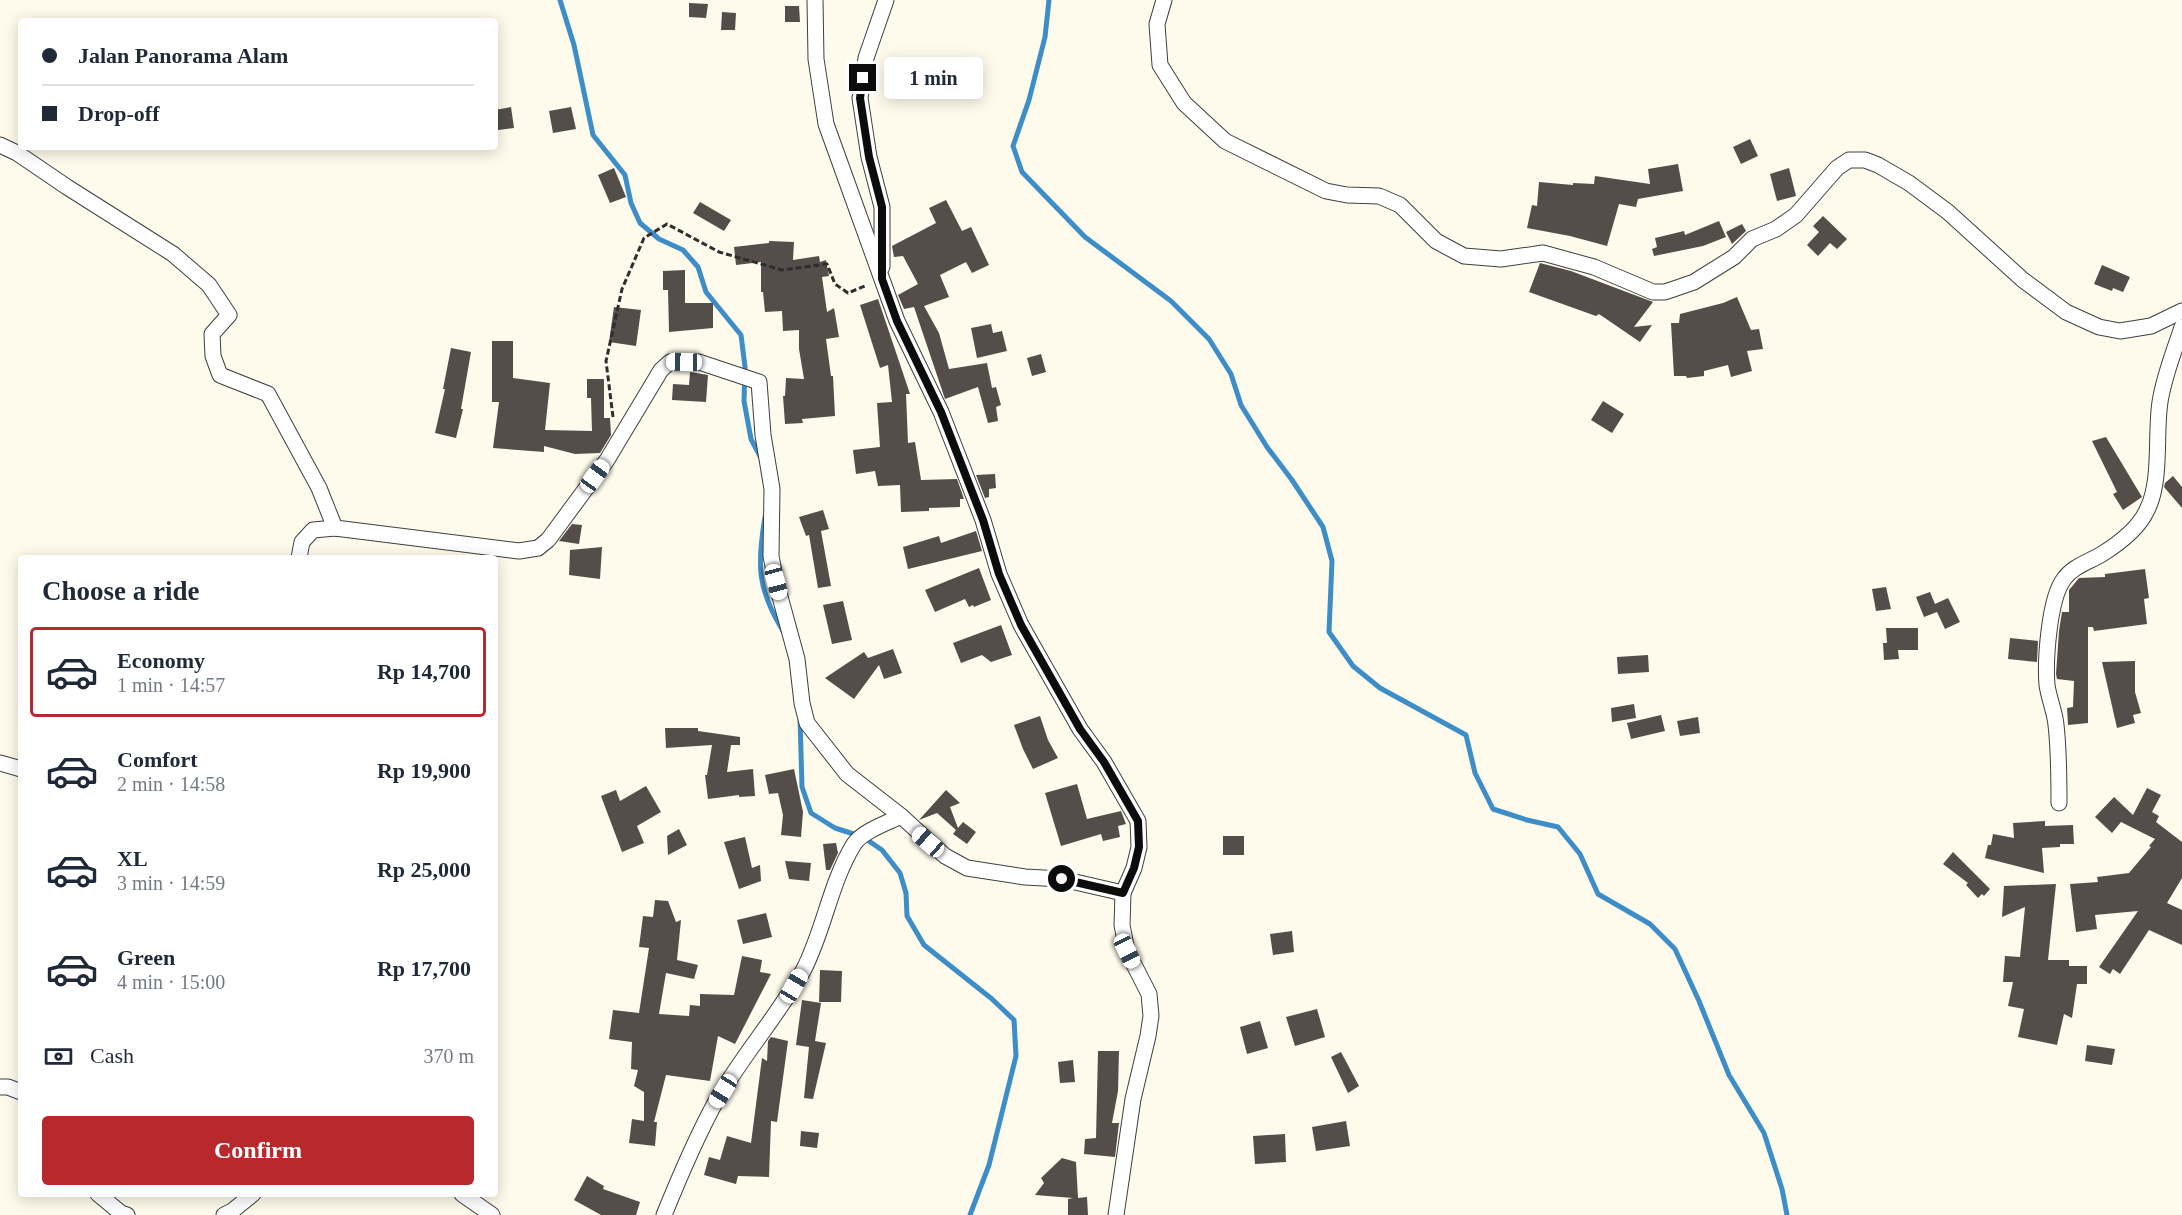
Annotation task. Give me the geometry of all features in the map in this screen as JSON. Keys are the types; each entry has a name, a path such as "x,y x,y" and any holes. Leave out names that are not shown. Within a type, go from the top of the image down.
{"street":[{"path":"815,0 816,58 826,124 897,321 941,412 983,520 999,574 1021,625 1080,729 1104,762 1138,821 1139,847 1134,868 1123,893 1122,926 1127,951 1149,994 1151,1016 1133,1099 1116,1215"},
{"path":"882,279 882,207 869,157 860,98 866,58 886,0"},
{"path":"1164,0 1157,24 1160,65 1184,103 1226,141 1326,191 1347,195 1379,196 1400,205 1436,241 1464,256 1501,259 1543,253 1594,267 1653,292 1665,292 1694,282 1734,258 1752,239 1776,229 1796,216 1837,168 1849,160 1865,160 1909,183 1940,206 2023,280 2066,312 2099,327 2120,331 2151,326 2182,311"},
{"path":"0,145 17,153 173,254 209,285 229,315 212,334 213,356 220,375 268,394 319,488 335,528"},
{"path":"2059,803 2056,725 2046,672 2056,596 2059,586 2069,573 2116,544 2135,527 2147,510 2154,478 2164,379 2182,327"},
{"path":"300,555 302,542 313,530 335,528 519,551 538,548 548,540 617,443 661,370 670,362 699,362 759,382 763,435 772,489 771,556 797,658 802,703 807,723 847,774 901,816 945,856 967,868 1016,876 1062,879 1123,893"},
{"path":"0,763 18,768"},
{"path":"664,1215 714,1104 744,1056 783,1004 804,968 831,896 856,842 873,830 901,816"},
{"path":"0,1087 18,1091"},
{"path":"102,1197 121,1213 127,1215"},
{"path":"224,1215 249,1197"},
{"path":"466,1197 492,1215"}],"path":[{"path":"617,443 606,361 622,289 644,238 667,224 719,252 782,270 827,264 835,284 848,293 882,279"}],"building":[{"path":"689,3 708,4 706,18 689,17"},
{"path":"785,6 799,6 800,22 785,22"},
{"path":"722,12 736,13 735,30 721,30"},
{"path":"511,107 514,128 498,130 498,109"},
{"path":"571,107 576,129 553,133 549,111"},
{"path":"1750,139 1758,156 1741,164 1733,147"},
{"path":"1678,164 1683,191 1638,199 1636,207 1619,204 1607,246 1527,228 1532,205 1537,206 1539,182 1594,184 1595,176 1650,184 1648,169"},
{"path":"614,168 626,197 610,203 598,175"},
{"path":"1789,168 1796,196 1777,201 1770,174"},
{"path":"946,200 962,231 971,227 989,265 972,273 966,262 940,275 949,297 924,306 939,333 949,369 987,363 992,388 996,387 1001,405 996,407 998,421 988,423 978,387 945,399 914,307 904,309 898,295 918,284 903,256 894,257 892,246 936,223 929,208"},
{"path":"700,202 731,220 724,231 693,213"},
{"path":"1823,216 1847,239 1837,249 1830,243 1818,256 1807,245 1819,232 1813,226"},
{"path":"1719,221 1726,237 1703,246 1654,256 1652,249 1657,247 1655,238 1684,231 1685,235"},
{"path":"1742,224 1746,231 1732,244 1726,232"},
{"path":"769,241 794,242 793,260 819,256 820,262 826,260 829,276 822,277 827,312 834,308 839,337 826,339 831,376 833,376 835,416 802,419 803,423 785,424 783,396 785,396 786,378 804,379 799,349 799,330 783,331 782,311 765,312 763,292 761,292 761,262 736,265 734,247 769,243"},
{"path":"1540,263 1571,271 1653,302 1634,327 1652,325 1640,342 1599,314 1596,316 1529,292"},
{"path":"2102,265 2130,277 2123,292 2113,288 2112,291 2094,284"},
{"path":"685,270 685,303 713,303 713,328 669,332 668,290 663,290 663,271"},
{"path":"1737,297 1751,330 1759,329 1763,349 1747,351 1752,371 1731,377 1728,365 1704,371 1704,376 1687,378 1686,376 1674,376 1671,323 1679,323 1680,314"},
{"path":"878,299 910,394 906,394 908,443 915,442 921,480 957,479 964,499 960,499 960,507 901,512 900,485 878,486 875,471 856,474 853,450 880,447 877,403 892,402 888,365 880,368 860,305"},
{"path":"614,307 641,310 636,346 609,342"},
{"path":"991,324 993,333 1002,331 1007,351 977,358 971,328"},
{"path":"492,341 513,341 513,378 550,383 545,430 592,431 591,398 587,398 587,379 604,379 604,418 610,418 611,435 600,453 575,454 544,446 544,452 493,448 499,402 492,402"},
{"path":"451,348 471,352 461,409 463,409 456,438 435,433"},
{"path":"1041,354 1046,372 1032,376 1027,358"},
{"path":"690,372 708,375 706,402 672,400 673,384 689,385"},
{"path":"1603,401 1624,414 1612,433 1591,420"},
{"path":"2106,437 2142,497 2123,510 2113,494 2117,492 2092,441"},
{"path":"995,474 996,488 989,489 989,497 985,498 976,475"},
{"path":"2173,476 2182,487 2182,508 2164,487"},
{"path":"823,510 829,529 821,531 831,586 818,588 809,535 806,536 799,517"},
{"path":"572,524 582,525 579,544 559,541"},
{"path":"976,531 982,551 908,569 903,547 939,536 941,543"},
{"path":"602,547 600,579 569,575 570,550"},
{"path":"979,568 991,600 969,607 965,599 935,612 925,590"},
{"path":"2145,569 2149,598 2144,599 2147,624 2094,631 2093,627 2088,627 2088,723 2068,725 2067,708 2073,707 2074,681 2057,679 2056,674 2059,631 2062,612 2069,612 2069,590 2079,578 2105,577 2105,574"},
{"path":"1886,587 1891,609 1876,611 1872,589"},
{"path":"1930,592 1935,604 1948,598 1960,622 1945,629 1937,612 1924,617 1916,597"},
{"path":"843,601 852,640 832,644 823,605"},
{"path":"1001,625 1012,655 991,662 982,655 961,663 953,643"},
{"path":"1886,628 1918,628 1918,650 1898,650 1899,659 1884,660 1883,643 1887,643"},
{"path":"2010,638 2038,641 2037,662 2008,659"},
{"path":"893,649 902,673 884,679 879,665 854,699 825,678 864,652 868,658"},
{"path":"1648,655 1649,672 1618,674 1617,657"},
{"path":"2135,661 2135,692 2141,713 2133,715 2135,723 2117,728 2102,662"},
{"path":"1634,704 1636,718 1612,722 1611,708"},
{"path":"1661,715 1665,731 1631,739 1627,723"},
{"path":"1040,716 1048,740 1058,758 1033,769 1014,725"},
{"path":"1698,717 1700,733 1680,736 1677,721"},
{"path":"665,728 698,728 698,731 740,737 740,745 731,745 727,772 753,769 755,796 739,797 739,795 708,799 705,775 707,775 712,745 666,748"},
{"path":"794,769 803,812 801,837 781,835 783,815 778,793 769,794 765,775"},
{"path":"1077,784 1087,819 1121,811 1126,824 1118,826 1120,837 1103,841 1101,834 1061,846 1045,793"},
{"path":"646,786 661,812 637,826 644,843 622,852 601,796 616,790 620,801"},
{"path":"2147,788 2161,795 2152,812 2159,816 2156,822 2182,842 2182,878 2167,903 2182,910 2182,945 2149,930 2120,974 2113,969 2110,974 2099,967 2138,911 2095,915 2097,929 2076,932 2070,884 2098,882 2097,877 2129,873 2151,847 2149,846 2155,839 2121,822 2112,833 2095,817 2114,797 2133,815"},
{"path":"946,790 960,803 950,807 958,828 963,822 976,832 967,844 953,834 956,830 937,813 919,820"},
{"path":"2045,821 2045,826 2073,825 2074,844 2042,848 2044,873 1985,858 1993,834 2014,838 2013,823"},
{"path":"679,829 687,845 668,855 667,836"},
{"path":"1223,836 1244,836 1244,855 1223,855"},
{"path":"745,837 752,868 760,865 761,881 739,889 724,842"},
{"path":"836,843 838,853 830,870 826,870 823,844"},
{"path":"1953,852 1990,889 1984,896 1982,894 1978,898 1966,885 1968,883 1943,864"},
{"path":"785,861 811,863 809,881 789,879"},
{"path":"2056,884 2048,960 2069,960 2069,966 2087,966 2087,984 2077,984 2072,1018 2064,1014 2057,1045 2018,1037 2024,1009 2008,1006 2013,982 2003,982 2005,956 2020,957 2025,907 2002,917 2004,886"},
{"path":"655,900 668,901 676,922 681,920 677,960 698,965 694,979 666,973 659,1014 689,1016 690,1005 700,1006 700,994 734,995 742,956 762,960 760,972 771,974 735,1044 718,1036 710,1081 666,1075 654,1122 657,1122 655,1146 629,1143 632,1119 644,1121 644,1092 634,1086 638,1070 631,1069 632,1042 609,1039 613,1010 639,1013 649,948 639,947 643,916 653,917"},
{"path":"766,913 772,937 743,944 737,920"},
{"path":"1292,931 1294,952 1273,955 1270,934"},
{"path":"820,970 842,971 841,1002 819,1002"},
{"path":"802,1000 821,1003 815,1041 826,1043 813,1099 804,1098 809,1047 796,1045"},
{"path":"1317,1009 1325,1037 1295,1046 1286,1017"},
{"path":"1260,1021 1268,1048 1247,1054 1240,1027"},
{"path":"771,1037 788,1041 777,1122 771,1121 769,1177 738,1176 736,1184 704,1175 709,1157 720,1160 727,1136 751,1143 762,1058 767,1061 768,1041"},
{"path":"2087,1045 2115,1049 2112,1065 2085,1061"},
{"path":"1098,1051 1119,1051 1118,1091 1112,1123 1119,1123 1115,1157 1084,1154 1085,1139 1096,1138"},
{"path":"1341,1052 1359,1086 1348,1093 1331,1057"},
{"path":"1073,1060 1075,1082 1060,1083 1058,1062"},
{"path":"1346,1121 1350,1146 1316,1151 1312,1127"},
{"path":"801,1131 819,1133 817,1148 800,1146"},
{"path":"1285,1134 1286,1162 1255,1164 1253,1136"},
{"path":"1062,1158 1076,1162 1078,1198 1087,1197 1088,1215 1068,1215 1068,1199 1073,1198 1035,1195 1044,1183 1041,1178"},
{"path":"587,1176 604,1186 603,1189 640,1202 636,1215 601,1215 574,1200"}],"waterway":[{"path":"560,0 574,45 593,135 625,175 631,203 640,223 659,239 683,250 698,267 706,292 741,335 745,367 744,401 751,439 761,458"},
{"path":"1049,0 1045,37 1029,100 1013,146 1022,172 1085,237 1171,301 1209,339 1231,374 1241,405 1267,447 1323,527 1332,561 1329,632 1353,666 1380,688 1466,735 1475,773 1493,809 1558,827 1580,854 1598,894 1650,924 1675,949 1729,1075 1764,1133 1782,1189 1787,1215"},
{"path":"765,517 760,563 761,576 768,602 783,631"},
{"path":"800,718 802,787 811,813 835,828 863,837 882,850 900,873 906,893 907,916 924,945 992,999 1014,1020 1016,1056 989,1165 970,1215"}],"route":[{"path":"863,78 860,98 869,157 882,207 882,279 897,321 941,412 983,520 999,574 1021,625 1080,729 1104,762 1138,821 1139,847 1134,868 1123,893 1062,879"}]}
